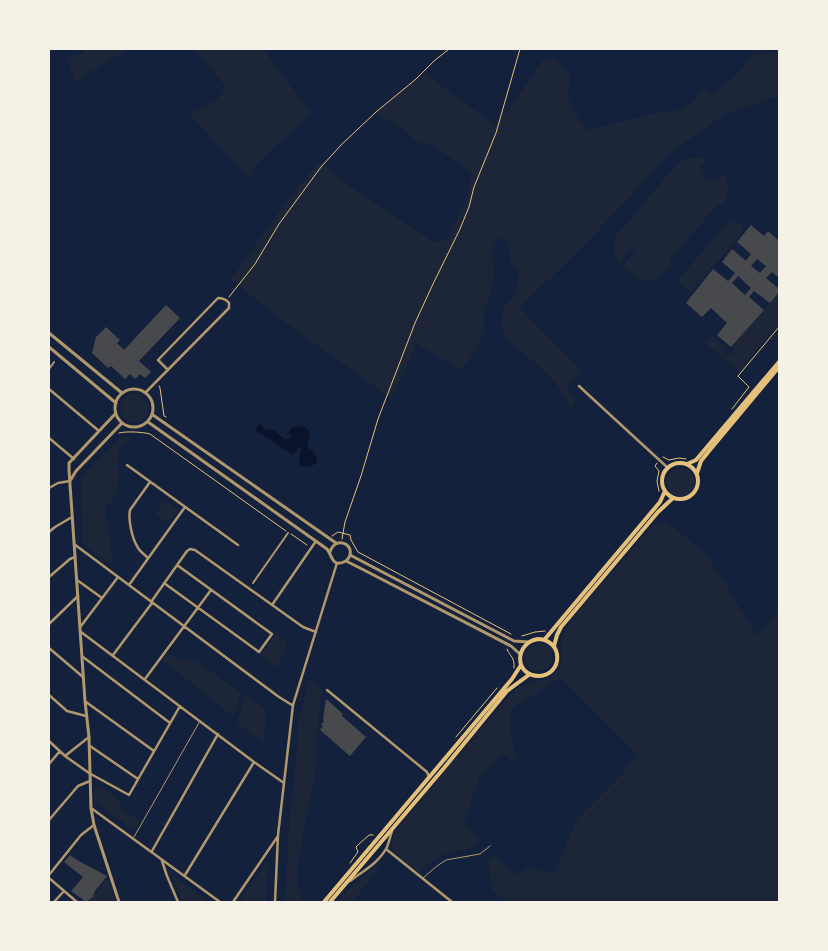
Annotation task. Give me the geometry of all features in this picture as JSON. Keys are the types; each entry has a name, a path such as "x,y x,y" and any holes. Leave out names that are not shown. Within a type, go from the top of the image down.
{"main road":[{"path":"687,464 696,460 779,362"},
{"path":"697,473 687,464 673,464 668,468 662,479 665,491 673,498 679,499 691,496 696,491 698,486 697,473 701,461 779,367"},
{"path":"544,639 660,502 665,491"},
{"path":"554,646 561,627 658,512 673,498"},
{"path":"544,639 554,646 558,654 555,666 551,672 544,675 530,674 521,666 520,654 529,642 544,639"},
{"path":"324,902 521,666"},
{"path":"330,902 506,691 530,674"}],"street":[{"path":"146,392 168,370 229,308 227,300 218,298 158,360 168,370"},
{"path":"49,333 122,393"},
{"path":"49,348 116,403"},
{"path":"49,369 54,362"},
{"path":"578,386 668,468"},
{"path":"134,388 146,392 153,402 154,409 153,415 148,422 138,427 127,426 122,423 116,413 116,403 122,393 134,388"},
{"path":"49,390 99,431"},
{"path":"116,413 69,463 84,701 89,738 91,808 94,825 118,902"},
{"path":"153,415 336,544"},
{"path":"148,422 327,549 332,559 337,563 344,563 346,561 350,555 350,548 342,543 336,544 331,547 330,552"},
{"path":"49,488 58,483 70,481 76,471 122,423"},
{"path":"50,440 74,459"},
{"path":"127,465 238,545"},
{"path":"149,558 136,545 129,514 150,482"},
{"path":"129,585 185,507"},
{"path":"49,532 72,517"},
{"path":"253,583 288,533"},
{"path":"272,605 316,541"},
{"path":"74,544 279,697 293,705"},
{"path":"113,655 190,549 195,550 303,627 316,632"},
{"path":"350,555 512,640 529,642"},
{"path":"49,577 75,557"},
{"path":"346,561 509,645 520,654"},
{"path":"275,902 278,834 293,705 337,563"},
{"path":"164,583 259,652 272,634 177,565"},
{"path":"80,629 118,577"},
{"path":"76,580 102,598"},
{"path":"145,680 212,590"},
{"path":"49,624 78,596"},
{"path":"80,629 145,680 284,783"},
{"path":"49,648 83,677"},
{"path":"82,656 171,723"},
{"path":"327,690 426,772 429,777"},
{"path":"49,695 67,711 86,716"},
{"path":"84,701 154,751"},
{"path":"49,741 89,773 129,795 180,706"},
{"path":"152,851 218,734"},
{"path":"66,756 89,738"},
{"path":"88,745 138,779"},
{"path":"49,764 60,751"},
{"path":"185,876 254,762"},
{"path":"49,820 78,786 90,781"},
{"path":"91,808 220,902"},
{"path":"77,902 49,877 80,835 94,825"},
{"path":"347,883 370,867 381,856 386,849 393,828"},
{"path":"233,902 278,834"},
{"path":"386,849 452,902"},
{"path":"162,859 178,902"},
{"path":"54,902 64,891"}],"lane":[{"path":"133,838 200,721"},
{"path":"423,878 446,860 480,854 490,846"}],"path":[{"path":"227,300 254,264 304,189 340,145 449,49"},
{"path":"342,543 345,522 378,419 415,324 469,207 474,187 496,132 520,49"},
{"path":"730,412 750,386 738,376 779,327"},
{"path":"155,383 160,388 164,416 166,418 164,423"},
{"path":"659,493 657,484 659,471 655,466 660,460 664,457 669,460 690,458"},
{"path":"512,640 514,635 526,636 547,629"},
{"path":"509,645 507,651 512,656 514,662 512,670"},
{"path":"453,740 500,684"},
{"path":"357,847 369,835 376,834"}],"shaded area":[{"path":"83,49 128,49 75,82 67,58 84,53"},
{"path":"195,49 263,49 311,113 257,164 249,178 189,114 217,100 225,86"},
{"path":"779,51 779,96 727,113 671,152 580,250 519,307 581,370 566,389 575,401 571,409 554,381 544,370 505,337 500,321 505,306 515,294 519,273 509,260 509,247 504,237 497,239 492,250 494,273 491,294 484,310 484,330 478,348 461,370 416,343 391,398 286,323 231,279 283,206 319,162 355,190 434,242 447,240 467,198 472,172 435,147 416,141 404,130 376,111 424,73 495,125 508,111 543,60 555,60 571,76 568,97 572,108 586,130 656,113 677,111 693,102 703,87 714,94 739,72 750,56"},
{"path":"695,157 706,158 706,163 699,166 704,174 703,178 706,180 709,178 719,183 720,175 725,174 728,186 724,202 722,206 718,204 669,261 672,265 665,272 649,280 638,278 623,267 636,250 633,248 620,264 615,258 614,251 616,236 676,165 685,159"},
{"path":"733,219 743,227 742,233 693,290 690,291 680,283 679,279 729,220"},
{"path":"779,292 779,324 739,371 708,345 707,342 712,335 723,345 725,354 734,353 734,344"},
{"path":"134,394 144,398 148,408 144,418 134,422 124,418 120,408 124,398"},
{"path":"260,424 265,429 274,430 284,439 291,439 292,435 288,434 293,427 301,426 306,428 310,432 307,447 315,454 317,463 309,467 300,466 301,449 299,447 293,455 255,430"},
{"path":"127,436 130,439 120,447 117,461 119,473 117,491 105,509 114,566 83,544 81,477 120,438"},
{"path":"681,468 691,472 695,482 691,492 681,496 671,492 667,482 671,472"},
{"path":"165,500 179,510 168,523 155,514"},
{"path":"665,520 708,556 757,636 779,609 779,902 509,902 493,892 488,861 494,855 515,875 528,867 554,874 577,819 622,774 637,754 560,678 510,710 510,736 518,759 513,763 504,754 479,778 464,823 481,841 470,848 443,854 417,873 392,849 393,834 452,762 517,688 550,677 559,669 562,655 561,640 572,618 652,527"},
{"path":"276,634 287,641 278,668 260,656"},
{"path":"539,643 549,647 553,657 549,667 539,671 529,667 525,657 529,647"},
{"path":"168,653 180,662 195,660 241,693 234,717 162,660"},
{"path":"310,680 322,690 316,741 315,779 303,830 297,875 301,902 285,902 288,840 299,721"},
{"path":"245,694 266,710 264,743 237,723"},
{"path":"98,786 118,800 123,811 140,821 134,831 96,802 94,790"},
{"path":"388,856 352,902 337,902 350,888"},
{"path":"268,860 266,902 239,902"},
{"path":"172,875 209,902 182,902"},
{"path":"108,878 116,902 88,902"}],"building":[{"path":"751,225 764,236 768,231 779,241 779,278 772,272 766,278 779,289 779,292 770,303 754,291 749,297 764,310 731,347 717,335 727,323 711,308 702,317 686,303 713,269 728,281 735,273 722,262 732,249 746,261 751,254 737,242","holes":["757,259 766,266 760,273 751,266","738,276 751,288 745,295 732,283"]},
{"path":"166,305 180,318 139,361 151,372 145,378 140,374 135,379 130,374 125,379 111,366 108,368 92,353 96,337 106,327 120,340 117,343 124,350"},
{"path":"326,699 366,737 350,756 320,730 324,721"},
{"path":"70,855 107,876 95,891 93,897 86,902 71,891 83,877 64,862"}]}
